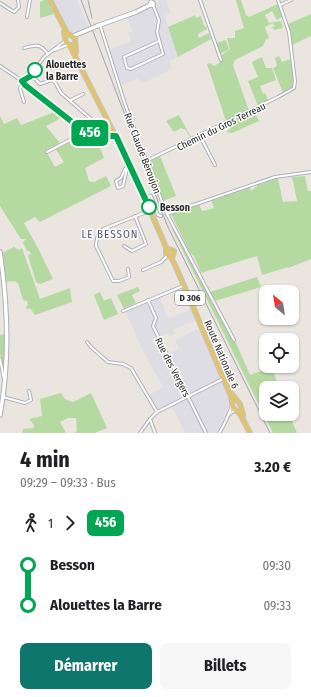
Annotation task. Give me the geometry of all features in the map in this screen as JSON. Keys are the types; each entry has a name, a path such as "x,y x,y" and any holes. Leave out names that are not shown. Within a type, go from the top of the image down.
{"main road":[{"path":"48,0 69,37 132,169 168,250"},
{"path":"69,37 136,12 153,3"},
{"path":"72,44 79,36 89,29"},
{"path":"69,37 146,197 170,256"},
{"path":"168,250 174,251 170,256"},
{"path":"0,252 7,330 5,386 0,415"},
{"name":"Route Nationale 6","path":"170,256 184,285 234,403"},
{"name":"D 306","path":"203,330 234,403"},
{"path":"234,403 240,404 237,409"},
{"path":"234,403 251,433"}],"street":[{"path":"0,3 14,12 19,7 18,0"},
{"path":"27,17 30,0"},
{"path":"200,0 221,60"},
{"path":"278,0 280,5 291,0"},
{"path":"153,3 159,20 157,32 163,54 131,69 127,68 124,57 159,41"},
{"name":"Chemin du Gros Terreau","path":"146,161 200,136 294,88 296,81 289,32 280,5"},
{"name":"Rue Claude Béroujon","path":"98,25 116,79 167,214 234,340"},
{"path":"24,102 20,89 22,81 31,76 49,53 69,37"},
{"path":"49,53 64,45 72,44"},
{"path":"24,48 39,45 49,53"},
{"path":"0,66 22,81 85,132 116,136"},
{"path":"31,76 40,84 52,81 61,93 71,100 77,108 91,119 99,135"},
{"path":"71,100 83,94"},
{"path":"47,152 85,132"},
{"path":"200,136 215,165"},
{"path":"129,164 124,169 121,178 116,181 118,188 123,186 127,168 132,169"},
{"path":"167,214 275,177 311,172"},
{"path":"146,197 151,196 158,215 161,216"},
{"path":"128,269 129,277 119,281 113,281 104,265 96,244 100,231 150,210"},
{"path":"124,246 132,250 146,244 135,216"},
{"path":"143,270 170,256"},
{"path":"123,311 184,285"},
{"name":"Rue des Vergers","path":"148,300 156,318 153,326 164,351 206,433"},
{"path":"87,342 108,362 123,364 132,368 157,412"},
{"path":"0,359 5,386"},
{"path":"140,433 157,412 223,379"},
{"path":"3,397 25,403 32,400 29,392"},
{"path":"219,433 224,426 226,418 234,403"},
{"path":"226,418 229,413 237,409"},
{"path":"150,419 154,433"}],"shaded area":[{"path":"50,0 77,0 89,29 70,35"},
{"path":"160,0 166,0 171,13 165,16 178,57 169,61 172,69 141,84 138,78 120,86 109,50 131,41 128,33 132,31 128,17 144,11"},
{"path":"159,296 168,319 191,309 196,320 173,330 175,334 170,336 168,333 160,337 167,354 179,349 175,340 200,328 218,368 231,402 230,407 225,412 223,424 216,433 185,433 172,406 159,412 149,395 163,387 145,355 125,311"}],"green space":[{"path":"47,0 54,14 40,18 40,2"},
{"path":"236,0 241,0 246,15 249,17 278,4 283,16 277,20 272,11 265,15 269,23 281,21 283,28 274,30 272,27 275,26 273,23 265,27 269,38 266,39 263,46 235,60 233,65 249,111 226,121 207,64 210,63 214,66 222,61 221,55 230,50 227,38 235,38 235,31 244,28"},
{"path":"311,14 311,36 292,45 288,24"},
{"path":"195,15 196,18 201,16 204,26 206,26 207,29 198,34 199,38 209,33 211,39 178,57 168,27"},
{"path":"226,40 229,50 219,54 216,43"},
{"path":"279,56 282,62 291,59 294,81 293,87 283,93 273,68 277,66 275,58"},
{"path":"262,57 266,68 272,68 276,80 260,86 263,94 265,93 269,101 258,106 248,81 258,77 252,62"},
{"path":"254,110 259,121 232,133 226,132 230,129 228,123"},
{"path":"57,111 65,116 46,126 60,143 46,151 55,167 64,162 55,148 84,132 97,136 96,138 104,158 85,168 89,181 94,182 106,176 111,186 40,222 35,217 24,223 53,279 40,284 36,282 28,255 31,254 27,251 23,243 26,239 21,239 0,206 0,116 4,124 17,118 21,125"},
{"path":"179,115 192,139 186,130 181,128 174,132 166,121"},
{"path":"160,156 176,196 163,201 148,161"},
{"path":"305,176 308,191 311,191 311,259 288,268 262,275 257,256 201,273 194,256 190,253 171,214 199,204 202,211 214,208 211,200 250,187 251,191 258,185 278,178 283,202 297,201 292,177"},
{"path":"174,227 236,343 250,375 259,372 259,373 274,373 277,381 259,381 259,405 172,229"},
{"path":"14,247 19,250 22,248 40,299 70,288 72,302 35,315 30,308 27,309 27,301 23,300 18,283 14,281 5,282 2,253"},
{"path":"257,277 260,285 259,288 215,301 210,292"},
{"path":"138,287 140,291 132,295 136,303 124,309 117,295"},
{"path":"100,292 104,301 111,298 118,314 104,320 94,295"},
{"path":"6,334 4,375 0,354 0,335"},
{"path":"61,393 65,399 73,402 91,393 107,428 95,433 74,433 77,431 76,418 68,418 60,422 66,433 22,433 23,429 34,428 34,425 29,419 42,416 40,399"},
{"path":"267,421 292,421 297,433 273,433"}],"railway":[{"path":"81,0 167,225 270,433"},
{"path":"88,0 92,18"}],"bus line":[{"name":"456","path":"35,70 31,76 22,81 25,85 53,105 85,132 113,137 116,136 149,207"}],"place":[{"name":"Alouettes la Barre","path":"35,70"},
{"name":"Besson","path":"149,207"}],"district":[{"name":"LE BESSON","path":"110,234"}]}
